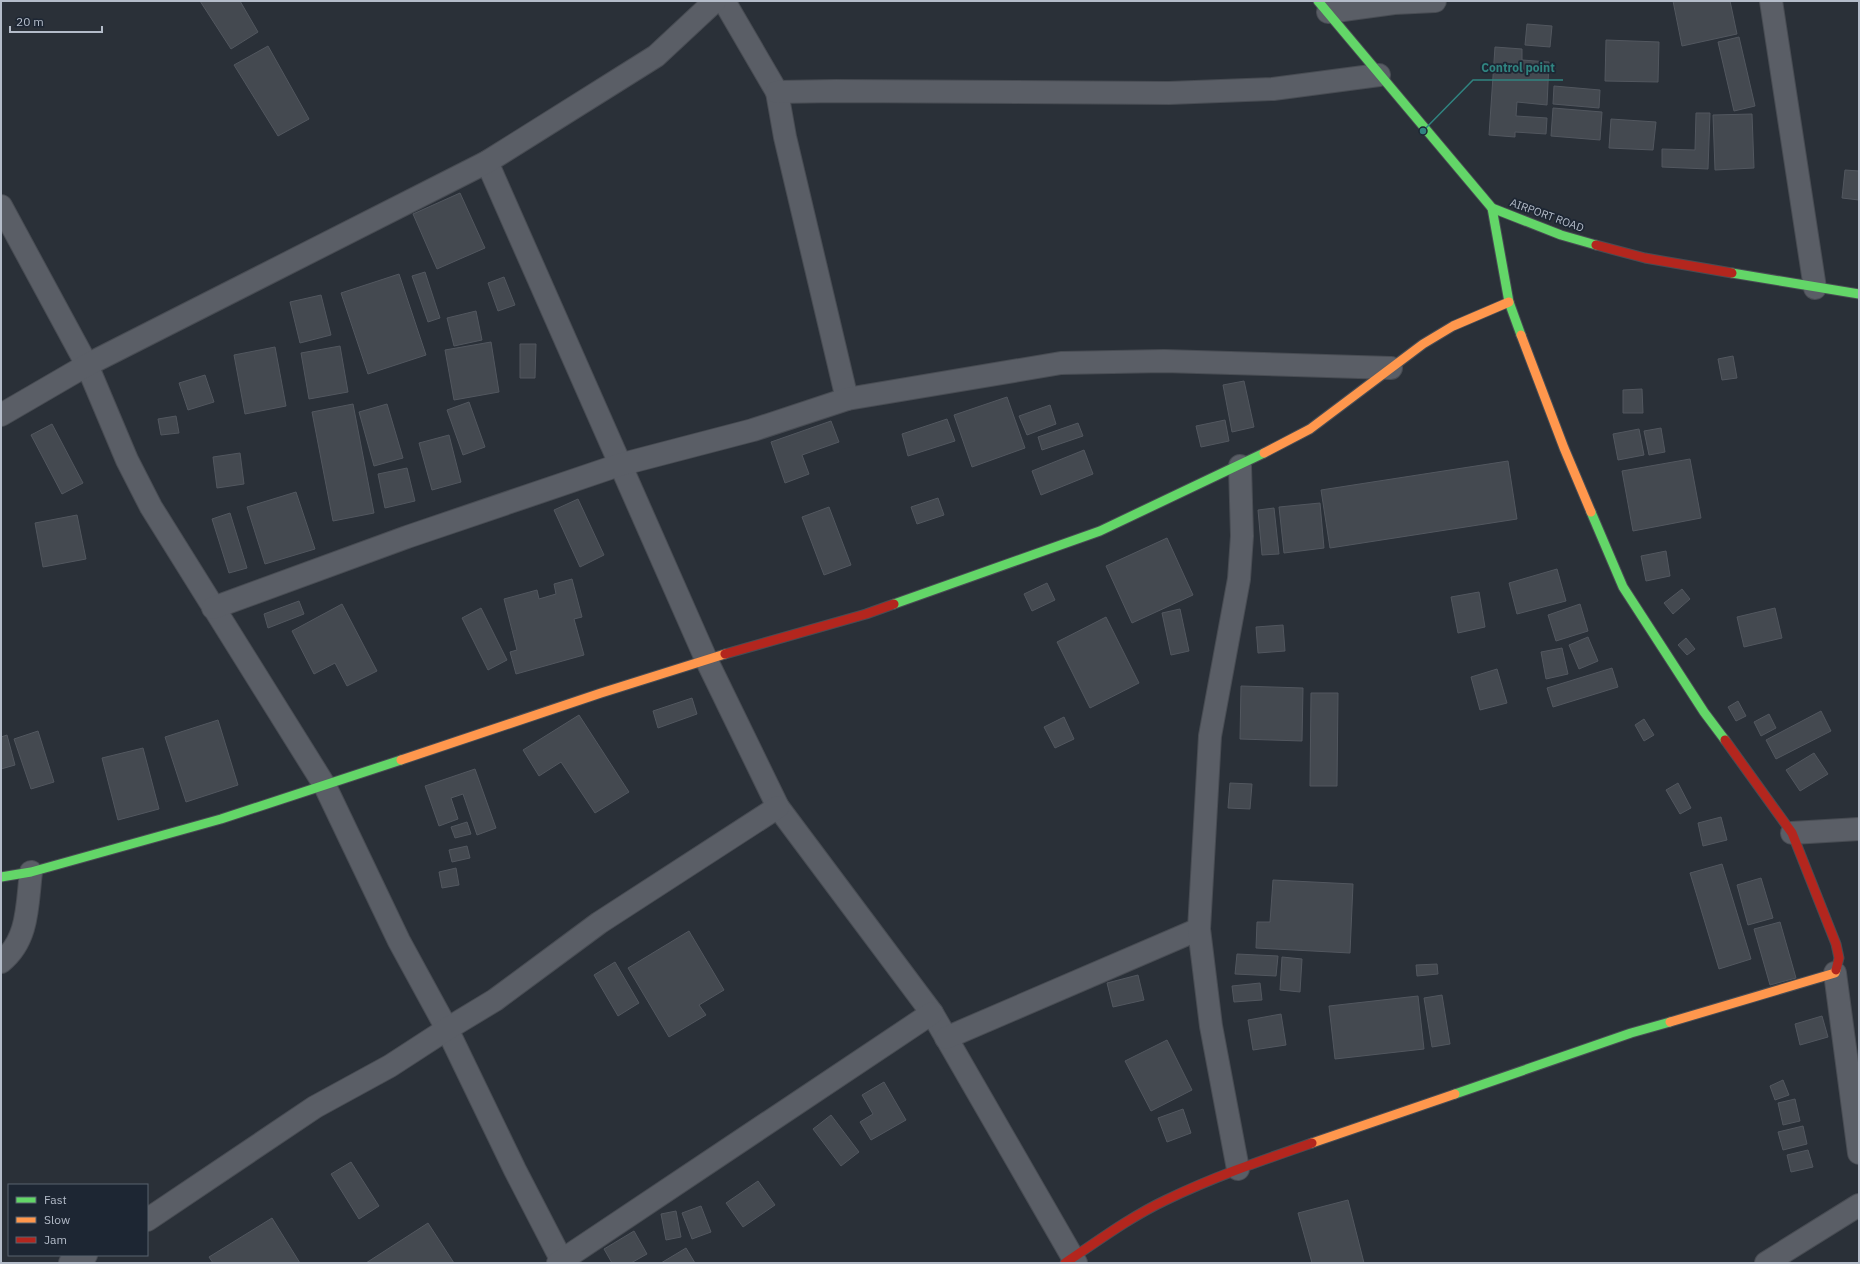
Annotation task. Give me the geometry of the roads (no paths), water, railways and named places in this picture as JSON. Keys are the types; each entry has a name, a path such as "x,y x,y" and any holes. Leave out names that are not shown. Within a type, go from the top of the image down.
{"street":[{"path":"1,415 87,366 487,162 656,56 715,1"},
{"path":"724,1 777,92 785,137 847,399"},
{"path":"1323,6 1435,1"},
{"path":"1771,1 1815,288"},
{"name":"AIRPORT ROAD","path":"1323,6 1379,75 1492,208 1561,235 1645,258 1815,288 1859,294"},
{"path":"777,92 836,90 1168,93 1272,90 1379,75"},
{"path":"487,162 619,465 706,659 778,807 932,1013 1071,1261 1127,1221 1166,1200 1238,1169 1631,1033 1815,980 1835,972"},
{"path":"1,206 87,366 127,460 151,507 325,786 399,941 447,1029 561,1262 932,1013"},
{"path":"1492,208 1509,302 1564,448 1623,587 1704,712 1792,833 1840,956 1835,972 1859,1153"},
{"path":"1,877 31,872 221,819 325,786 706,659 866,614 1100,530 1240,466 1310,429 1423,344 1453,326 1509,302"},
{"path":"213,608 407,536 619,465 754,430 847,399 1061,363 1164,361 1391,368"},
{"path":"1238,1169 1211,1026 1200,928 1210,736 1239,579 1242,536 1240,466"},
{"path":"148,1219 315,1107 390,1066 501,996 599,923 778,807"},
{"path":"1792,833 1859,829"},
{"path":"1,962 11,955 24,930 31,872"},
{"path":"946,1038 1200,928"},
{"path":"1842,1027 1859,1050"},
{"path":"1766,1263 1859,1204"},
{"path":"70,1263 84,1256"}],"place":[{"name":"Control point","path":"1423,131"}]}
